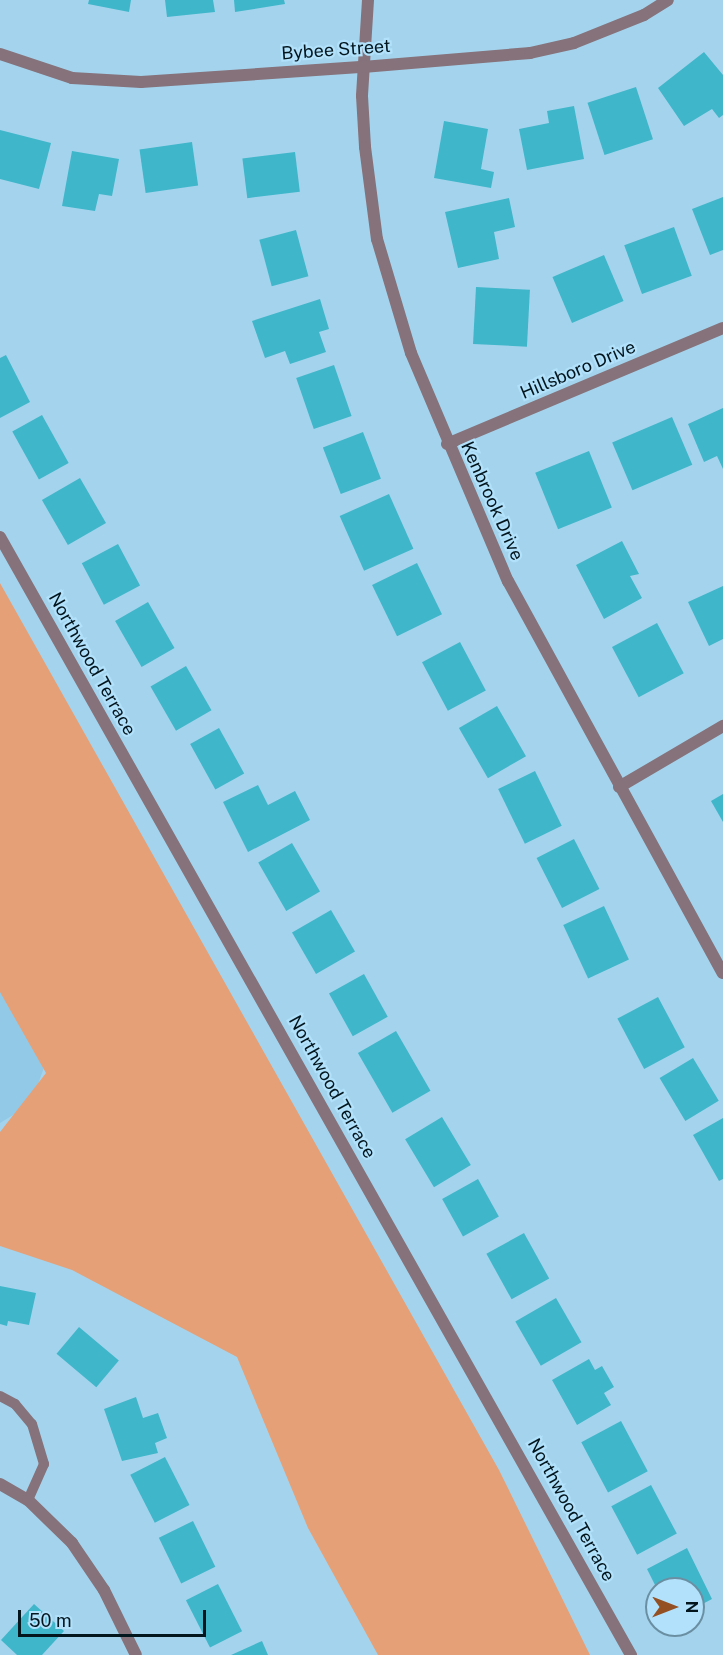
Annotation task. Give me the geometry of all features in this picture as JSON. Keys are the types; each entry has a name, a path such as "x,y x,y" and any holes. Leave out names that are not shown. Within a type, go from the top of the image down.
{"street":[{"name":"Kenbrook Drive","path":"368,0 363,68 365,147 377,239 411,353 447,444 508,580 723,973"},
{"name":"Bybee Street","path":"0,54 72,78 141,82 363,68 552,48 645,15 668,0"},
{"name":"Hillsboro Drive","path":"447,444 723,328"},
{"name":"Northwood Terrace","path":"0,537 631,1655"},
{"path":"619,786 723,726"},
{"path":"0,1484 28,1500 72,1543 104,1590 136,1655"}],"lane":[{"path":"0,1396 15,1404 32,1424 44,1464 28,1500"}],"shaded area":[{"path":"0,583 499,1470 590,1655 378,1655 308,1528 237,1357 72,1270 0,1246 0,1132 46,1073 0,992"},
{"path":"0,975 47,1059 31,1104 0,1123"}],"building":[{"path":"89,0 131,0 129,12 88,4"},
{"path":"165,0 213,0 215,12 167,17"},
{"path":"234,0 284,0 285,4 235,12"},
{"path":"704,52 723,75 723,115 719,118 712,109 684,126 658,88"},
{"path":"636,87 653,139 604,155 587,103"},
{"path":"574,106 584,159 527,170 519,129 549,123 547,111"},
{"path":"444,121 488,129 481,169 494,172 491,188 434,178"},
{"path":"0,130 51,143 39,189 0,179"},
{"path":"192,142 198,186 146,193 140,149"},
{"path":"72,151 119,159 112,196 99,194 95,211 62,206"},
{"path":"295,152 300,192 247,198 242,158"},
{"path":"723,197 723,250 710,255 692,209"},
{"path":"509,198 515,227 494,232 499,259 458,268 445,212"},
{"path":"674,227 692,276 642,294 624,245"},
{"path":"296,230 308,276 272,286 259,240"},
{"path":"604,255 624,301 572,323 552,277"},
{"path":"476,287 530,290 527,347 473,344"},
{"path":"320,299 329,329 319,332 326,352 290,364 285,351 265,358 252,321"},
{"path":"6,355 30,402 0,418 0,358"},
{"path":"334,365 352,416 314,429 296,378"},
{"path":"723,408 723,469 717,456 704,462 688,424"},
{"path":"42,415 69,463 39,480 12,431"},
{"path":"672,417 692,465 632,490 612,442"},
{"path":"363,432 381,479 341,494 323,447"},
{"path":"589,451 612,508 558,529 535,473"},
{"path":"80,478 106,523 68,545 42,500"},
{"path":"389,494 413,549 364,571 340,516"},
{"path":"622,541 639,574 630,576 642,598 604,619 576,565"},
{"path":"118,544 140,585 104,605 82,563"},
{"path":"417,563 442,614 397,636 372,585"},
{"path":"723,586 723,639 709,646 688,602"},
{"path":"148,602 174,648 142,667 115,621"},
{"path":"657,623 684,673 639,697 612,647"},
{"path":"460,642 486,691 448,711 422,662"},
{"path":"186,666 212,710 176,731 150,686"},
{"path":"497,706 526,756 488,778 459,728"},
{"path":"219,728 244,773 215,789 190,744"},
{"path":"535,771 562,826 525,844 498,789"},
{"path":"258,785 268,805 295,791 310,820 248,852 223,802"},
{"path":"723,794 723,822 711,801"},
{"path":"574,839 599,889 562,908 537,858"},
{"path":"292,843 320,891 286,911 258,863"},
{"path":"604,906 629,959 588,978 563,925"},
{"path":"331,910 355,952 316,974 292,932"},
{"path":"364,974 388,1017 353,1036 329,993"},
{"path":"658,997 685,1047 644,1069 617,1019"},
{"path":"396,1031 430,1091 392,1113 358,1053"},
{"path":"693,1058 719,1101 685,1121 660,1078"},
{"path":"442,1117 471,1165 434,1187 405,1139"},
{"path":"723,1118 723,1179 719,1181 693,1135"},
{"path":"478,1179 499,1217 463,1236 442,1199"},
{"path":"524,1233 549,1278 512,1299 486,1254"},
{"path":"0,1286 36,1293 29,1325 8,1321 7,1326 0,1324"},
{"path":"556,1298 582,1342 541,1366 515,1322"},
{"path":"79,1327 119,1360 96,1387 57,1354"},
{"path":"589,1359 595,1370 602,1366 614,1387 604,1393 611,1405 577,1425 552,1380"},
{"path":"136,1397 143,1418 158,1413 167,1438 155,1443 158,1453 122,1461 104,1409"},
{"path":"621,1421 648,1471 608,1492 581,1442"},
{"path":"165,1457 190,1505 155,1523 130,1475"},
{"path":"651,1485 677,1534 637,1555 611,1506"},
{"path":"193,1521 215,1567 181,1583 159,1538"},
{"path":"687,1548 701,1577 651,1577 647,1569"},
{"path":"218,1584 242,1631 210,1648 186,1600"},
{"path":"705,1585 712,1599 705,1603"},
{"path":"34,1604 64,1631 42,1655 17,1655 1,1640"},
{"path":"262,1641 268,1655 231,1655"}]}
